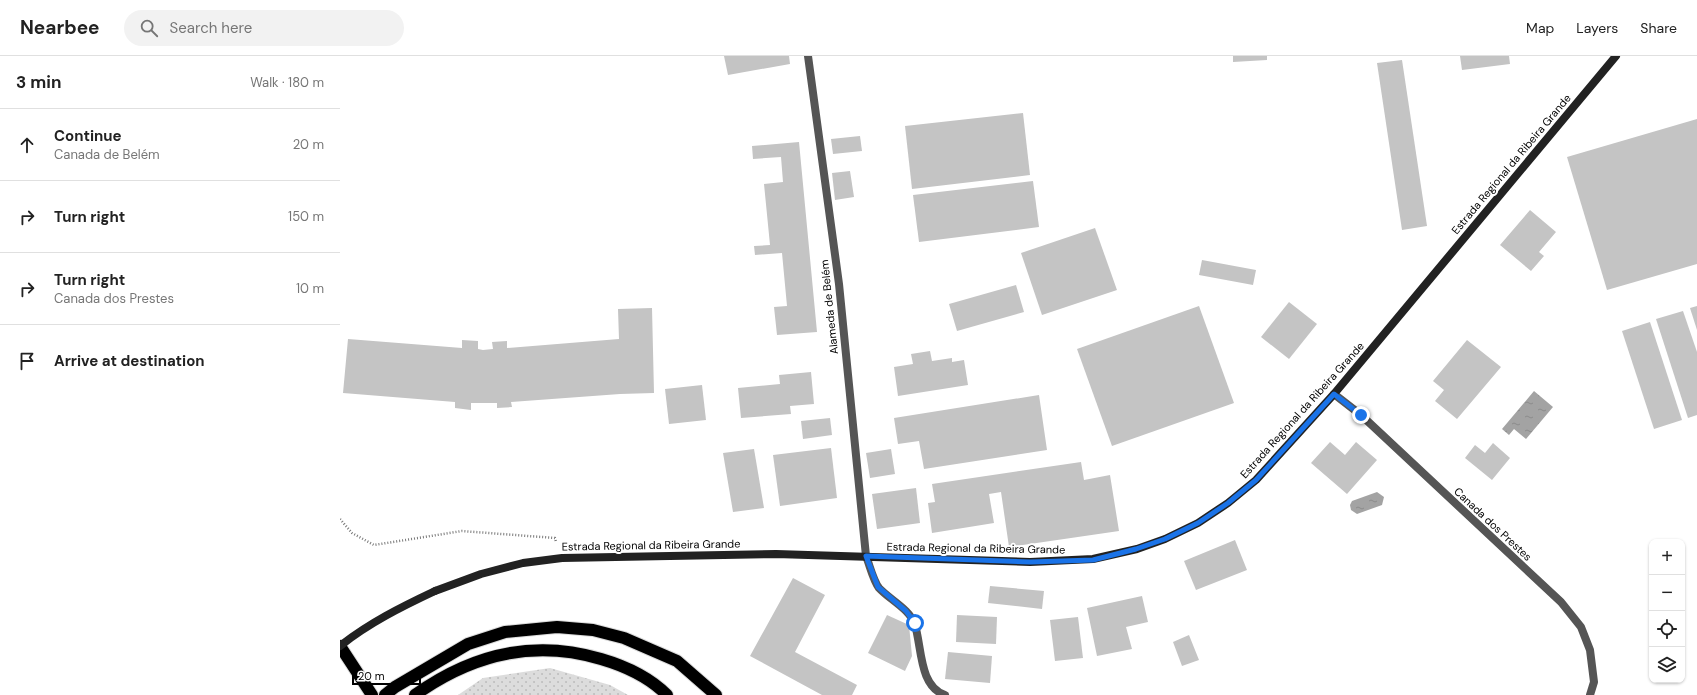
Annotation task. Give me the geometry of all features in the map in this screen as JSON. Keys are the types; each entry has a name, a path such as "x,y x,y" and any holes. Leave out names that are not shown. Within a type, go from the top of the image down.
{"highway":[{"path":"385,695 395,687 468,644 505,632 557,627 593,630 624,638 677,661 716,695"},
{"path":"340,646 372,695"},
{"path":"415,695 456,671 480,660 533,650 560,650 586,654 612,662 636,673 659,687 667,695"}],"main road":[{"name":"Estrada Regional da Ribeira Grande","path":"340,646 393,611 435,591 482,574 523,563 562,558 776,554 1030,562 1093,560 1136,549 1165,539 1198,523 1228,503 1256,480 1334,394 1616,56"}],"street":[{"name":"Alameda de Belém","path":"808,56 839,284 866,556 878,587 906,611 915,623 929,684 937,692 945,695"},
{"name":"Canada dos Prestes","path":"1334,394 1361,415 1560,602 1581,627 1590,650 1594,682 1590,695"}],"path":[{"path":"340,519 352,533 374,546 462,531 555,538 562,558"}],"shaded area":[{"path":"550,668 610,685 628,695 458,695 483,678"}],"water":[{"path":"1534,391 1553,407 1526,439 1514,429 1509,435 1502,429"},
{"path":"1377,492 1384,497 1382,505 1357,514 1351,510 1350,505 1352,501"}],"building":[{"path":"724,56 789,56 790,64 728,75"},
{"path":"1233,56 1267,56 1267,60 1233,62"},
{"path":"1460,56 1509,56 1510,64 1462,70"},
{"path":"1402,60 1427,226 1402,230 1377,63"},
{"path":"1023,113 1030,175 912,189 905,126"},
{"path":"1697,119 1697,264 1607,290 1567,157"},
{"path":"860,136 862,151 833,154 831,139"},
{"path":"799,142 817,332 777,335 774,307 787,306 782,253 755,255 754,246 770,245 764,184 783,182 781,157 753,159 752,146"},
{"path":"850,171 854,197 835,200 832,173"},
{"path":"1033,181 1039,227 919,242 913,195"},
{"path":"1530,210 1556,232 1539,252 1544,256 1531,271 1500,245"},
{"path":"1095,228 1117,290 1042,315 1021,253"},
{"path":"1202,260 1256,270 1253,285 1199,275"},
{"path":"1016,285 1024,312 957,331 949,304"},
{"path":"1289,302 1317,324 1289,359 1261,337"},
{"path":"1199,306 1234,403 1112,446 1077,349"},
{"path":"1697,306 1697,330 1690,308"},
{"path":"652,308 654,393 511,402 512,407 497,408 497,403 471,403 471,410 455,408 455,402 343,393 348,339 462,348 462,340 478,341 478,349 483,350 493,349 492,342 507,341 507,348 619,339 618,309"},
{"path":"1683,311 1697,352 1697,415 1688,418 1656,319"},
{"path":"1650,322 1682,420 1654,429 1622,331"},
{"path":"1467,340 1501,367 1457,419 1435,401 1444,390 1433,381"},
{"path":"930,351 932,361 952,358 952,362 964,360 968,385 898,396 894,367 913,364 911,354"},
{"path":"811,372 814,404 790,406 791,414 741,418 738,388 780,384 779,375"},
{"path":"702,385 706,420 669,424 665,389"},
{"path":"1039,395 1047,450 924,469 919,441 898,444 894,418"},
{"path":"830,418 832,435 803,439 801,421"},
{"path":"1330,442 1345,455 1356,442 1377,460 1347,494 1311,463"},
{"path":"1493,443 1510,458 1492,480 1465,458 1475,445 1485,453"},
{"path":"831,448 837,498 780,506 773,455"},
{"path":"754,449 764,508 733,512 723,453"},
{"path":"891,449 895,474 870,478 866,453"},
{"path":"1081,462 1084,480 1110,475 1119,531 1009,547 1001,492 989,494 994,523 932,533 928,503 935,502 932,484"},
{"path":"916,488 920,523 877,529 872,494"},
{"path":"1235,540 1247,570 1196,590 1184,561"},
{"path":"793,578 825,595 795,652 857,685 852,695 822,695 750,656"},
{"path":"990,586 1044,591 1042,609 988,603"},
{"path":"1142,596 1148,622 1126,627 1132,649 1097,656 1087,608"},
{"path":"887,615 909,625 912,656 905,671 868,653"},
{"path":"957,615 997,617 996,644 956,642"},
{"path":"1078,617 1083,658 1055,661 1050,620"},
{"path":"1189,635 1199,660 1182,666 1173,642"},
{"path":"948,652 992,656 990,683 945,679"}],"route":[{"path":"915,623 906,611 878,587 866,556 1030,562 1093,560 1136,549 1165,539 1198,523 1228,503 1256,480 1334,394 1361,415"}]}
